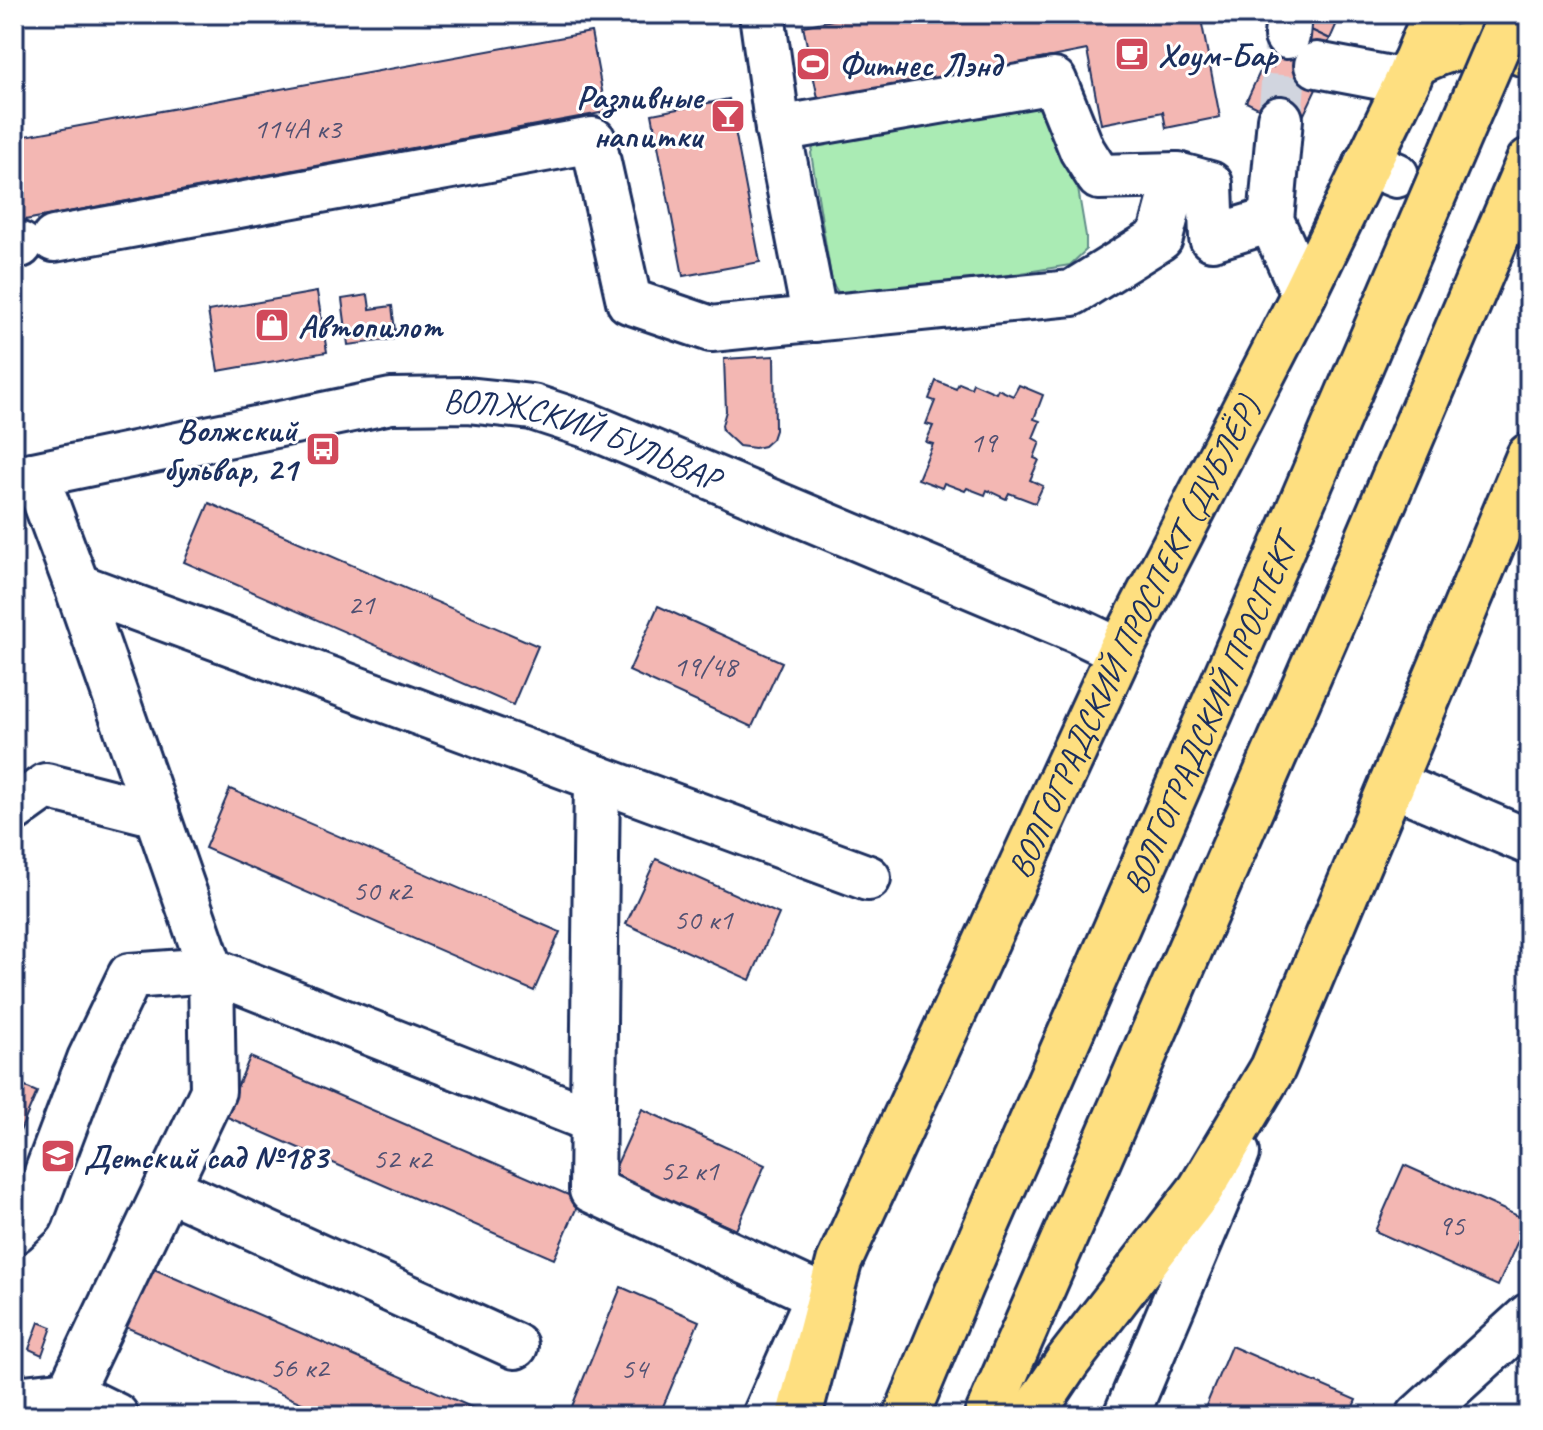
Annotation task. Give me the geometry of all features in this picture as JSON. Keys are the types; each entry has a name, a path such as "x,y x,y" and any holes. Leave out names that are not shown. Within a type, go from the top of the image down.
{"main road":[{"name":"ВОЛГОГРАДСКИЙ ПРОСПЕКТ (ДУБЛЁР)","path":"799,1416 828,1278 1120,651 1304,294 1382,169 1410,73 1435,14"},
{"name":"ВОЛГОГРАДСКИЙ ПРОСПЕКТ","path":"906,1416 1511,14"},
{"path":"1410,73 1445,48 1473,44 1529,55"},
{"path":"987,1416 1529,161"},
{"path":"1031,1416 1068,1361 1200,1190 1273,1068 1529,456"}],"street":[{"path":"762,14 778,129 815,319"},
{"path":"1298,38 1410,73"},
{"path":"778,129 1054,81 1082,150 1099,177 1177,175 1210,184 1212,238 1271,220"},
{"path":"1280,119 1271,220 1304,294"},
{"path":"29,244 593,140 629,301 711,329 1072,293 1160,238 1177,175"},
{"name":"ВОЛЖСКИЙ БУЛЬВАР","path":"23,477 391,401 467,400 532,407 590,426 1120,651"},
{"path":"23,477 45,500 211,970 213,1091 69,1393"},
{"path":"77,586 868,878"},
{"path":"597,778 592,1190 828,1278"},
{"path":"1393,784 1529,842"},
{"path":"14,809 46,786 157,814"},
{"path":"14,1231 31,1215 90,1059 130,976 211,970 592,1120"},
{"path":"1126,1416 1273,1068"},
{"path":"167,1188 515,1346"},
{"name":"ВОЛГОГРАДСКИЙ ПРОСПЕКТ (ДУБЛЁР)","path":"765,1416 828,1278"},
{"path":"1419,1416 1529,1316"},
{"path":"14,1399 69,1393 116,1416"}],"green space":[{"path":"1044,102 1066,118 1086,250 1070,265 850,301 840,295 832,283 811,153 815,143"}],"building":[{"path":"862,14 1200,14 1220,117 1166,128 1163,112 1101,124 1087,50 819,103 803,26"},
{"path":"1297,14 1341,14 1330,39 1294,22"},
{"path":"1294,22 1330,39 1310,79 1319,83 1298,127 1246,102 1264,63 1273,67"},
{"path":"591,32 606,112 14,222 14,138"},
{"path":"729,99 760,262 683,276 652,114"},
{"path":"317,292 327,352 218,371 208,311"},
{"path":"368,295 370,309 392,306 396,339 348,345 342,299"},
{"path":"774,356 775,430 772,439 764,446 755,448 739,446 723,431 726,411 724,359"},
{"path":"936,381 956,389 959,383 971,388 973,383 996,393 998,389 1013,396 1019,385 1043,395 1034,419 1040,421 1033,438 1040,442 1034,458 1039,460 1030,480 1043,486 1035,503 1009,493 1006,499 987,490 985,495 944,483 942,488 918,479 933,444 926,442 933,426 926,424 935,401 929,399"},
{"path":"209,503 538,646 513,705 184,562"},
{"path":"658,606 782,662 752,727 629,671"},
{"path":"230,789 560,932 534,991 205,848"},
{"path":"656,859 779,914 750,980 626,924"},
{"path":"250,1057 580,1200 554,1259 225,1116"},
{"path":"14,1082 37,1092 14,1145"},
{"path":"642,1109 765,1165 736,1230 612,1175"},
{"path":"1404,1165 1527,1220 1498,1286 1375,1231"},
{"path":"147,1266 476,1409 473,1416 332,1416 121,1325"},
{"path":"621,1287 699,1321 659,1416 568,1416"},
{"path":"39,1322 52,1327 42,1355 29,1349"},
{"path":"1231,1346 1356,1400 1349,1416 1211,1416 1203,1413"}],"tunnel":[{"path":"1280,119 1287,36"}],"place":[{"name":"Хоум-Бар","path":"1132,54"},
{"name":"Фитнес Лэнд","path":"813,64"},
{"name":"Разливные напитки","path":"728,116"},
{"name":"Автопилот","path":"272,325"},
{"name":"Волжский бульвар, 21","path":"323,449"},
{"name":"Детский сад №183","path":"58,1156"}]}
